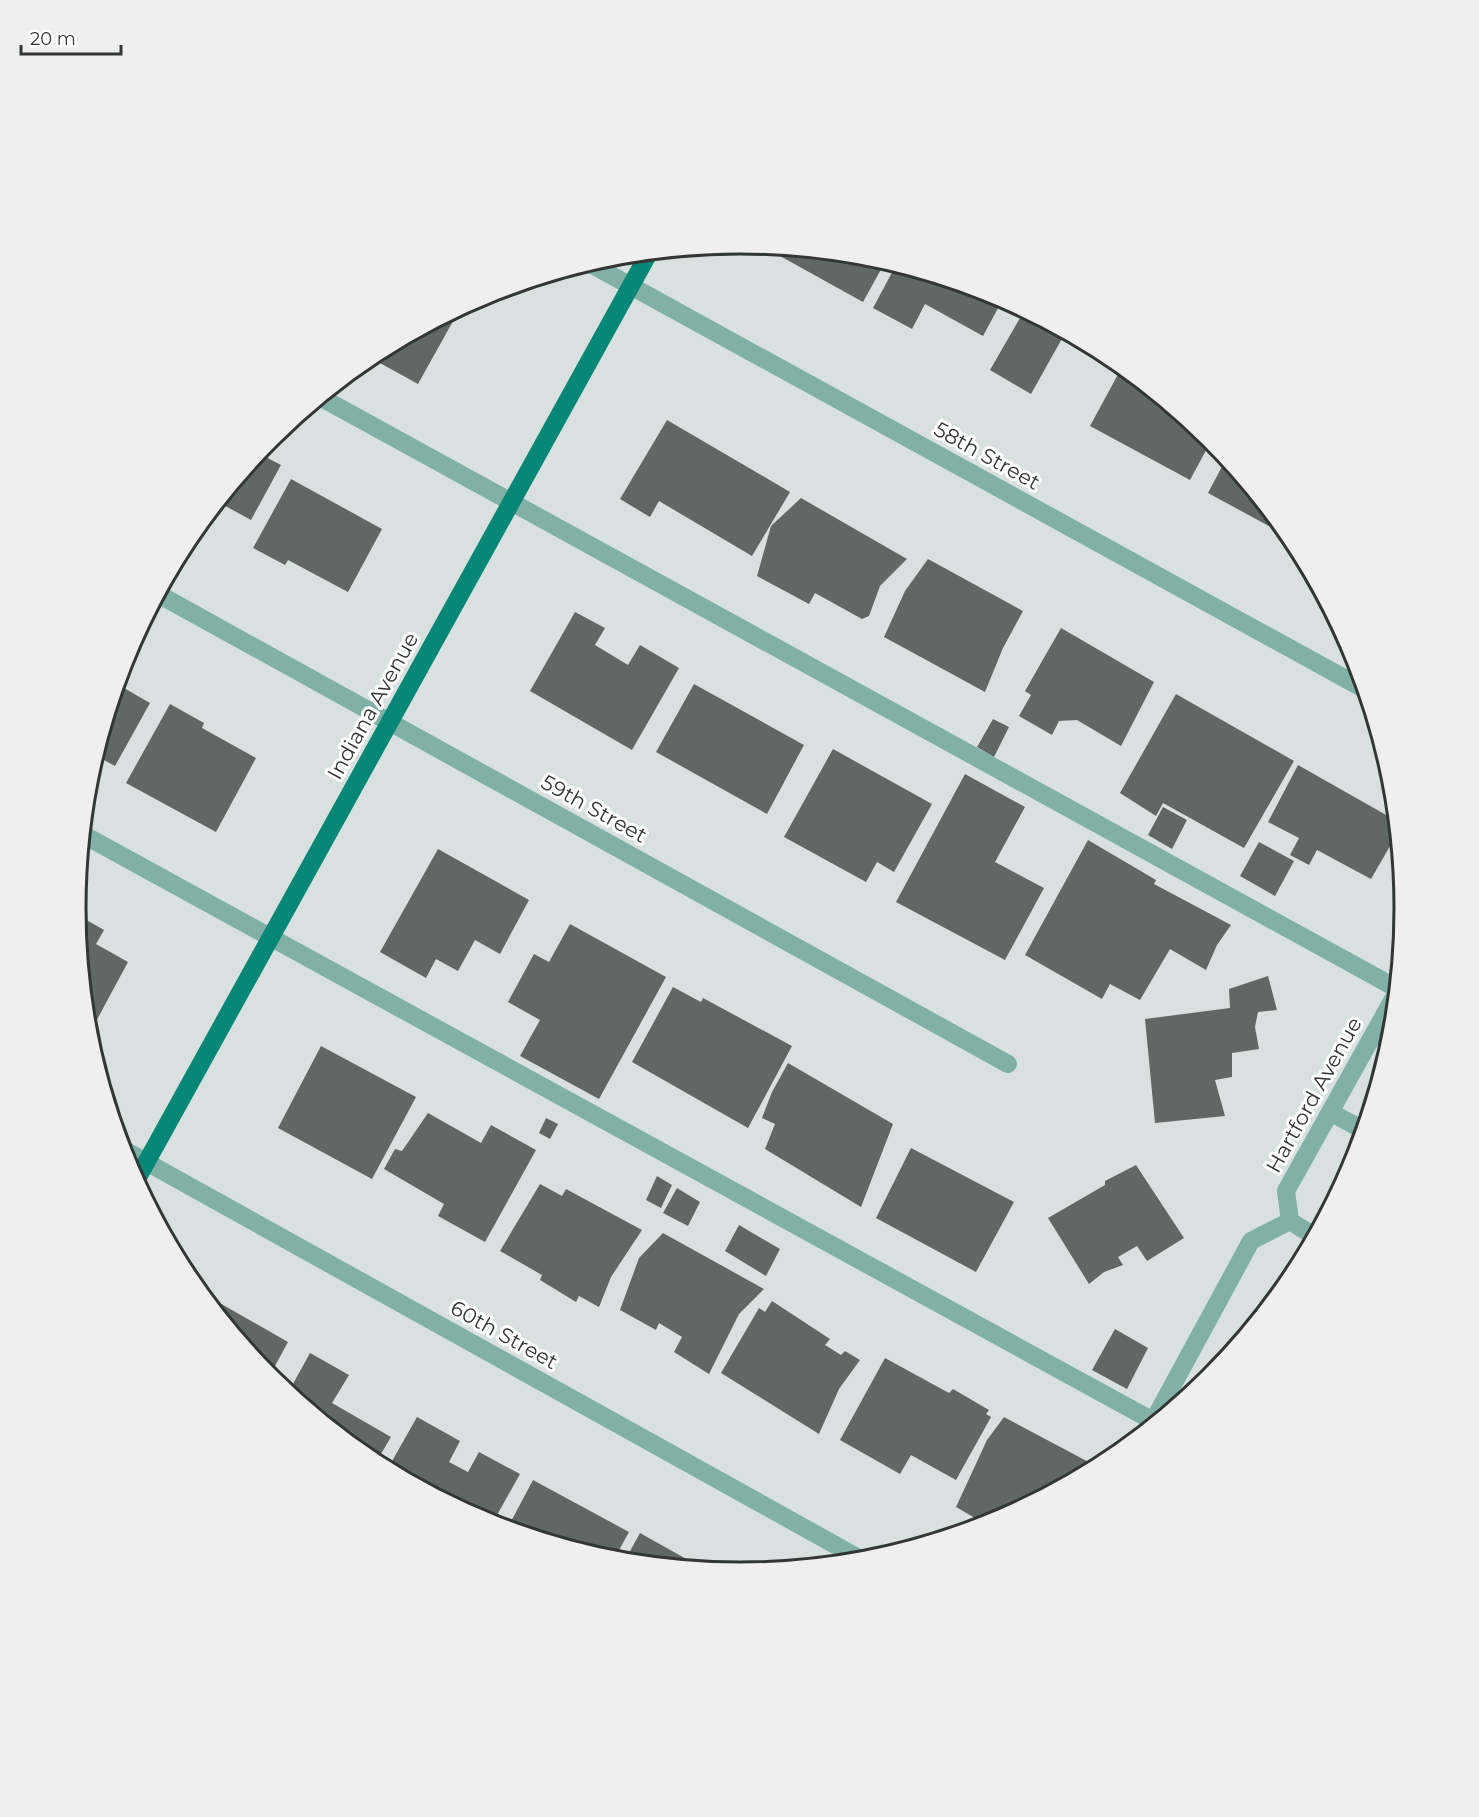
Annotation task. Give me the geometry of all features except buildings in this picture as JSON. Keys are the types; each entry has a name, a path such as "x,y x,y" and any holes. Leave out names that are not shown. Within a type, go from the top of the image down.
{"main road":[{"name":"Indiana Avenue","path":"141,1172 644,262"}],"street":[{"name":"58th Street","path":"601,270 1353,683"},
{"path":"327,401 1389,984"},
{"name":"59th Street","path":"164,597 1008,1064"},
{"path":"90,838 1146,1421"},
{"name":"Hartford Avenue","path":"1290,1221 1286,1191 1385,1014"},
{"path":"1330,1112 1356,1126"},
{"name":"60th Street","path":"134,1155 849,1553"},
{"path":"1160,1409 1251,1241 1290,1221 1308,1232"}]}
